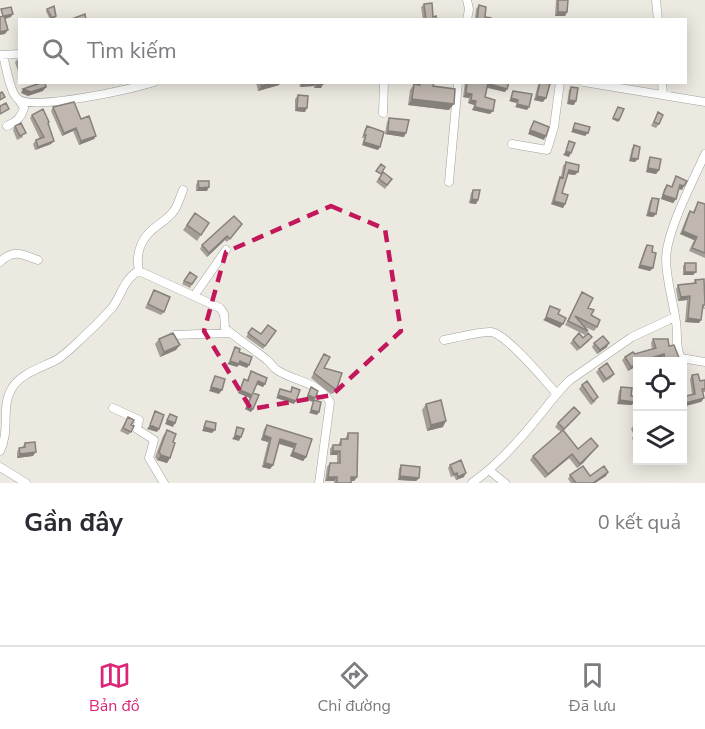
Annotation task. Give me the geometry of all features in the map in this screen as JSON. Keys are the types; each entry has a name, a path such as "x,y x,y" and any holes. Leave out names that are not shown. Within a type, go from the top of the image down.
{"street":[{"path":"467,0 469,9 467,18"},
{"path":"656,0 658,18"},
{"path":"7,126 15,123 24,108 14,95 2,55 18,54"},
{"path":"19,100 39,104 137,88 148,84"},
{"path":"383,113 384,84"},
{"path":"449,182 458,84"},
{"path":"512,144 547,150 554,127 560,84"},
{"path":"610,84 705,102"},
{"path":"662,84 663,95"},
{"path":"705,154 670,237 666,256 668,289 675,317 678,353 681,358 705,362"},
{"path":"139,271 137,262 141,246 150,231 165,221 175,210 183,190"},
{"path":"194,296 226,250"},
{"path":"0,262 9,254 16,253 38,260"},
{"path":"0,451 6,438 4,395 20,378 59,358 78,342 112,308 129,279 139,271 220,309 224,314 225,327 230,333 270,362 278,371 312,385 326,396 330,402 319,483"},
{"path":"472,483 489,470 570,380 632,337 675,317"},
{"path":"444,339 490,332 499,336 516,350 556,393"},
{"path":"174,335 230,333"},
{"path":"113,408 138,420 137,429 154,440 149,458 164,483"},
{"path":"0,467 26,483"},
{"path":"489,470 505,483"}],"highlighted area":[{"path":"331,206 385,229 401,331 332,395 251,409 204,331 226,252"}],"building":[{"path":"558,0 568,0 567,12 558,12"},
{"path":"432,3 433,17 436,18 426,18 424,4"},
{"path":"479,5 486,7 485,17 491,18 477,18"},
{"path":"54,6 56,16 52,18 47,9"},
{"path":"11,7 13,14 4,16 8,30 0,32 0,17 3,16 1,9"},
{"path":"85,14 86,18 74,18"},
{"path":"37,84 45,84 46,87 31,92 23,89"},
{"path":"414,84 434,84 433,86 455,89 454,104 412,99"},
{"path":"467,84 488,84 485,97 495,100 493,111 475,107 476,101 471,100 472,94 466,93"},
{"path":"489,84 508,84 507,89"},
{"path":"540,84 550,84 546,98 537,96"},
{"path":"571,87 578,88 576,101 569,100"},
{"path":"513,91 532,94 529,107 517,104 518,100 511,98"},
{"path":"2,92 5,97 0,100 0,93"},
{"path":"298,95 308,96 307,108 297,108"},
{"path":"74,102 81,119 89,116 96,136 81,141 76,128 64,133 53,107"},
{"path":"6,103 9,109 0,114 0,106"},
{"path":"618,107 624,109 619,120 613,118"},
{"path":"43,109 54,141 38,147 36,140 44,137 32,115"},
{"path":"658,112 663,115 659,124 654,122"},
{"path":"389,118 409,120 406,133 388,131"},
{"path":"534,121 549,127 546,136 530,130"},
{"path":"21,123 26,133 20,136 15,126"},
{"path":"575,123 590,127 588,133 573,129"},
{"path":"367,126 384,132 380,147 364,142"},
{"path":"569,141 575,143 571,153 566,151"},
{"path":"634,145 640,147 638,159 631,158"},
{"path":"650,157 661,159 659,170 648,168"},
{"path":"566,162 579,165 578,172 569,170 562,193 568,195 565,204 554,201 560,177 563,178"},
{"path":"381,164 385,167 381,174 376,171"},
{"path":"383,172 392,179 387,185 379,179"},
{"path":"676,176 687,181 684,186 680,185 676,199 663,195 667,185 672,187"},
{"path":"198,181 209,181 209,187 199,188"},
{"path":"473,190 480,190 478,200 472,199"},
{"path":"652,198 659,199 656,214 649,212"},
{"path":"698,202 705,204 705,253 692,248 697,237 683,231 690,211 694,213"},
{"path":"195,213 209,223 201,235 187,225"},
{"path":"234,216 242,224 230,239 227,236 209,253 202,245"},
{"path":"647,245 653,246 652,252 656,253 653,268 640,265"},
{"path":"685,263 696,263 696,272 685,272"},
{"path":"190,272 197,277 192,284 184,281"},
{"path":"704,279 705,305 703,305 701,320 688,318 690,296 681,297 678,285 696,283 695,280"},
{"path":"154,290 170,297 164,312 148,304"},
{"path":"582,292 593,298 588,308 594,310 591,315 600,320 597,327 575,316 588,331 568,321"},
{"path":"550,306 560,310 558,314 566,318 563,324 546,317"},
{"path":"268,325 276,331 265,346 248,333 252,328 261,334"},
{"path":"173,333 180,345 164,352 159,339"},
{"path":"579,333 583,338 588,333 592,337 580,348 573,340"},
{"path":"603,336 609,343 600,350 594,343"},
{"path":"653,339 668,339 669,346 674,345 679,357 664,357 664,354 654,357 633,357 631,367 625,357 633,352 635,354 656,348"},
{"path":"235,347 240,349 239,352 252,357 249,365 240,361 239,364 230,361"},
{"path":"324,354 330,357 324,368 342,373 335,389 314,373"},
{"path":"607,363 614,374 606,379 599,369"},
{"path":"251,371 267,378 265,384 258,381 253,393 259,395 253,409 247,406 252,395 240,390 244,379 248,381"},
{"path":"698,374 700,381 705,380 705,389 702,389 704,398 687,403 687,396 695,394 692,375"},
{"path":"215,376 225,379 222,390 211,387"},
{"path":"587,381 598,397 593,401 582,385"},
{"path":"292,387 300,390 296,401 278,395 280,389 291,392"},
{"path":"311,387 318,391 315,398 308,395"},
{"path":"621,387 632,388 633,402 620,400"},
{"path":"314,400 321,402 319,412 311,410"},
{"path":"441,400 446,421 431,425 426,404"},
{"path":"574,407 580,413 564,429 558,423"},
{"path":"155,411 164,415 159,429 150,425"},
{"path":"170,414 177,417 175,423 167,420"},
{"path":"128,417 134,420 131,432 123,428"},
{"path":"206,421 216,423 215,430 204,427"},
{"path":"267,425 312,439 306,457 293,452 296,444 280,439 273,465 265,463 271,438 264,435"},
{"path":"237,427 244,429 241,437 235,435"},
{"path":"167,430 176,434 170,458 159,452"},
{"path":"563,430 578,449 591,438 598,446 580,464 572,454 548,474 533,456"},
{"path":"348,433 358,433 357,477 351,477 351,483 337,483 337,477 328,477 330,463 340,463 340,451 333,451 333,445 341,445 341,439 348,439"},
{"path":"35,442 36,452 20,454 19,448 25,447 25,443"},
{"path":"461,460 466,473 458,477 450,465"},
{"path":"401,465 420,467 419,478 400,476"},
{"path":"583,466 590,476 604,466 608,472 593,483 576,483 570,475"}]}
